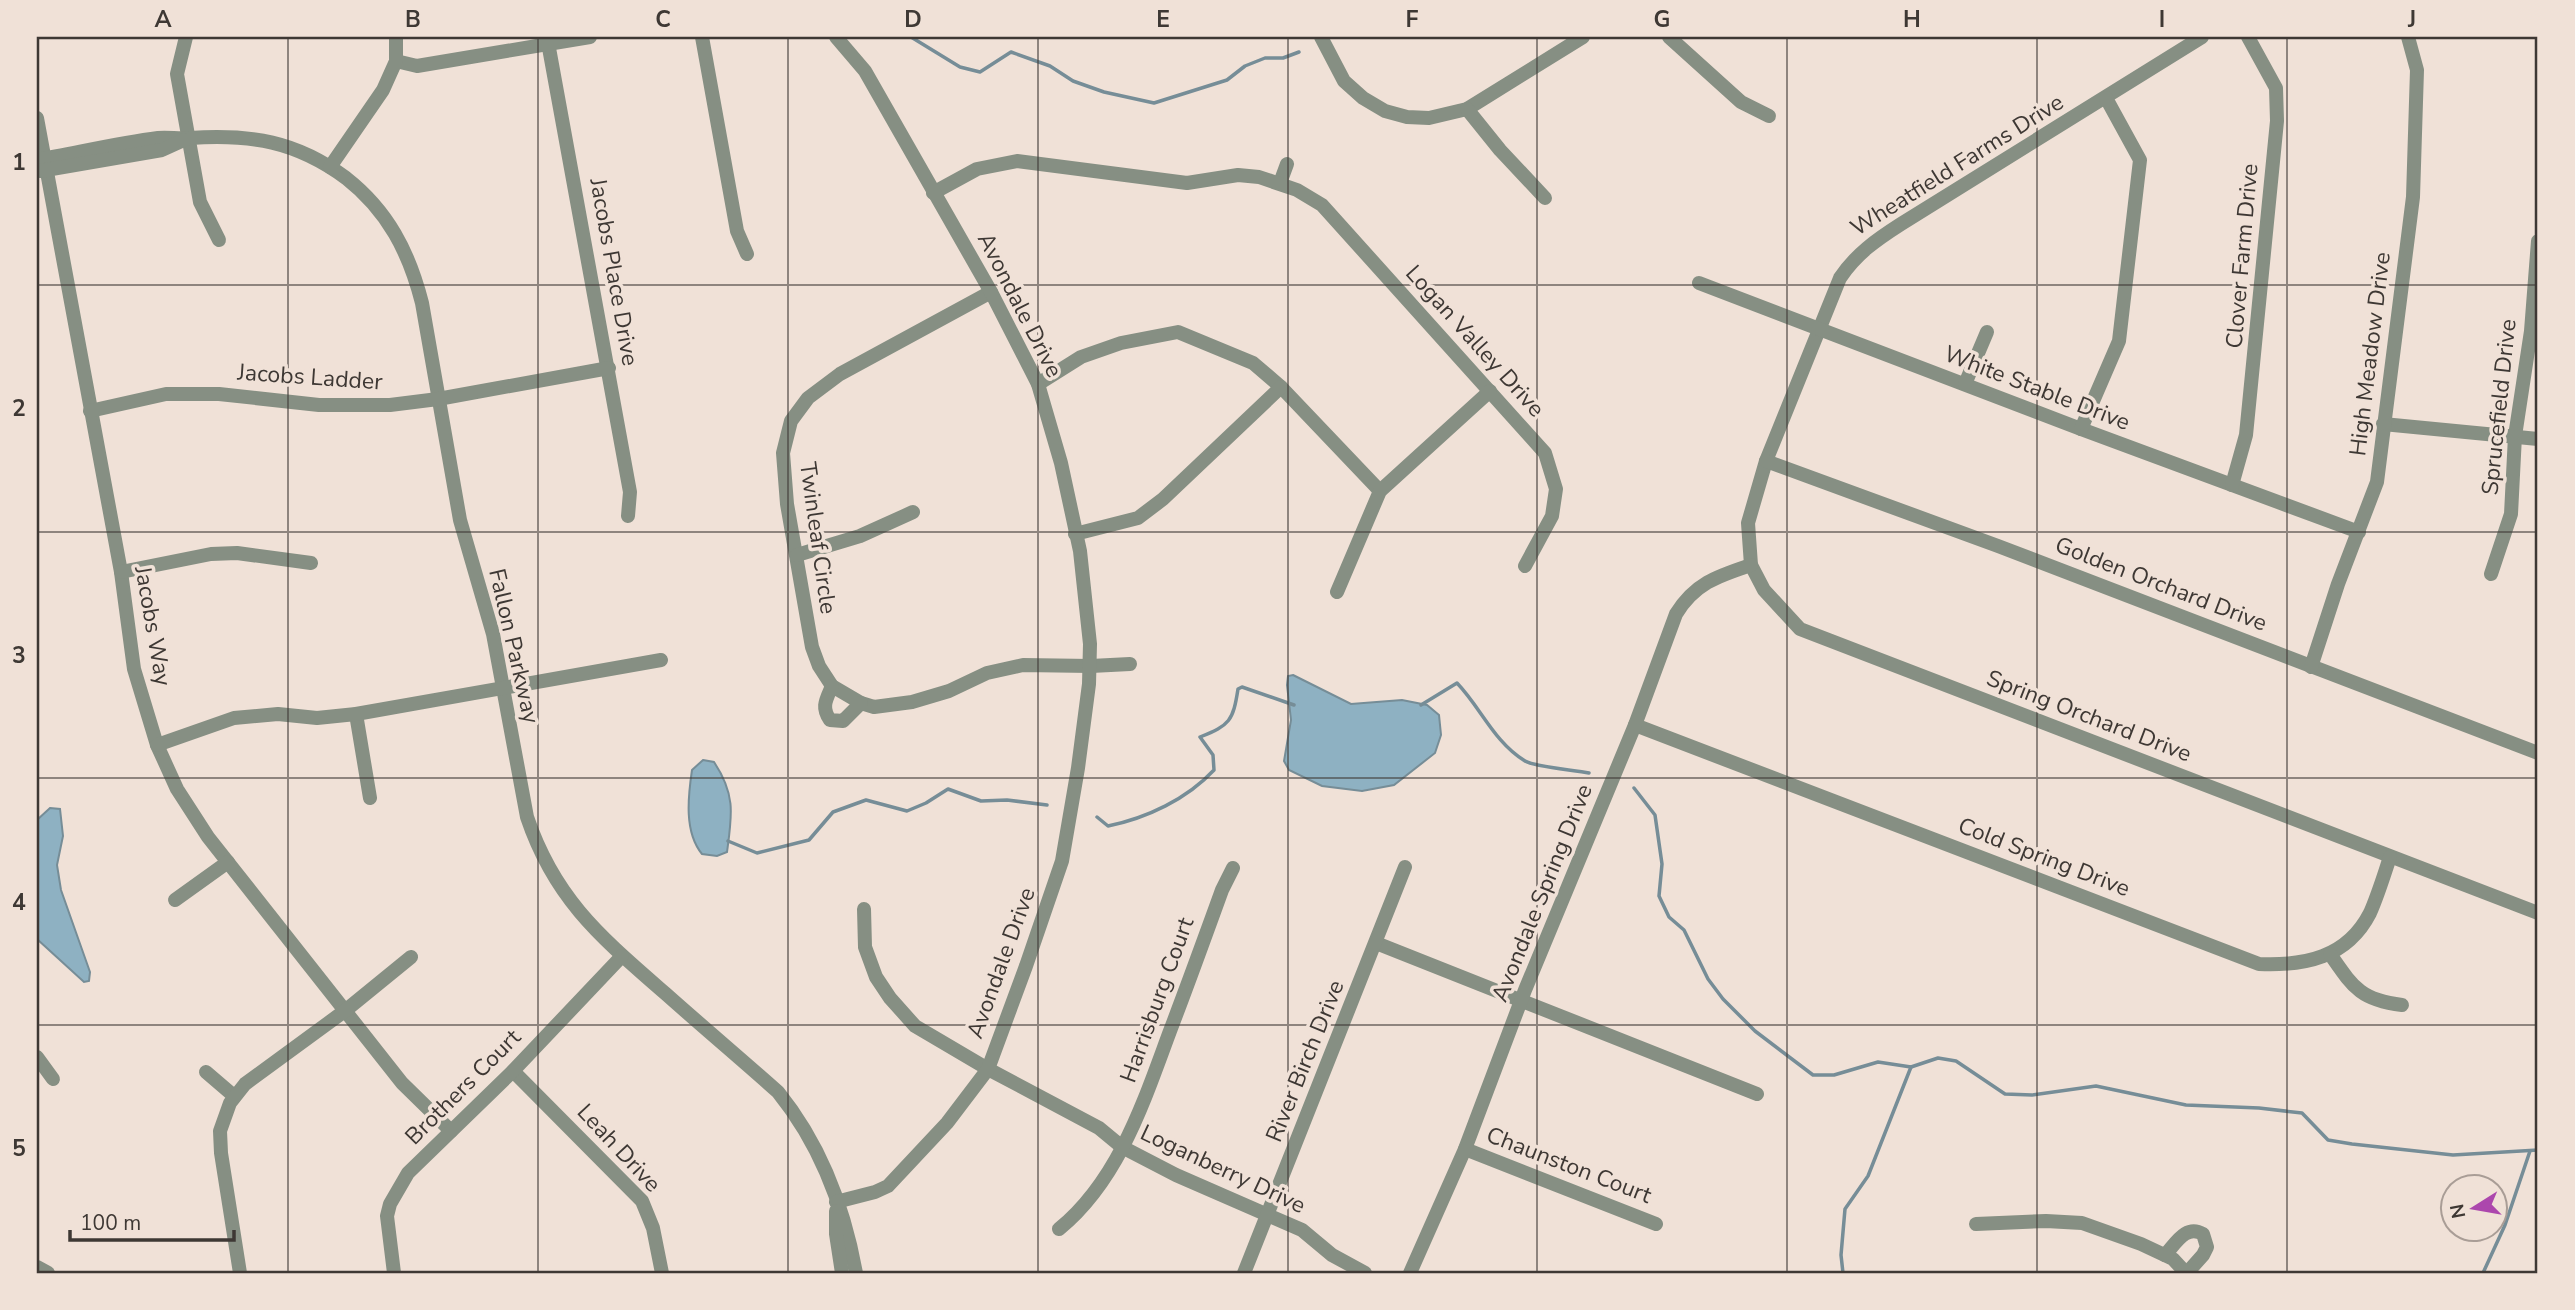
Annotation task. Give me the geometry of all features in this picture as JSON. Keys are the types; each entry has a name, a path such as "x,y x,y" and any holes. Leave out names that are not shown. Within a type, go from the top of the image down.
{"street":[{"path":"186,37 177,74 200,202 219,240"},
{"path":"330,167 383,90 396,61 396,37"},
{"path":"396,61 417,66 548,40 590,37"},
{"path":"702,37 737,231 747,254"},
{"name":"Avondale Drive","path":"836,37 866,71 990,292 1038,384 1061,463 1075,534 1083,578 1091,666 1078,768 1062,861 988,1069 947,1123 888,1186 836,1202"},
{"path":"1321,37 1344,81 1363,98 1385,111 1407,117 1429,118 1467,109 1583,37"},
{"path":"1669,37 1741,102 1769,116"},
{"name":"Wheatfield Farms Drive","path":"1766,461 1840,278 1850,264 1871,244 2202,37"},
{"name":"Clover Farm Drive","path":"2232,485 2248,424 2277,121 2276,88 2248,37"},
{"name":"High Meadow Drive","path":"2311,667 2377,482 2413,197 2417,70 2408,37"},
{"name":"Jacobs Place Drive","path":"548,40 630,492 628,516"},
{"path":"2081,429 2119,341 2140,160 2106,98"},
{"path":"1467,109 1500,150 1545,198"},
{"name":"Jacobs Way","path":"37,117 41,165 121,572 134,669 158,745 184,801 208,837 402,1083 451,1130"},
{"name":"Fallon Parkway","path":"41,165 162,150 188,138 228,136 271,141 298,149 330,167 359,189 384,215 403,246 414,272 422,303 460,520 493,634 527,817 534,839 558,885 582,918 778,1092 803,1124 820,1154 849,1232 856,1273"},
{"name":"Logan Valley Drive","path":"933,193 977,169 1017,161 1187,183 1238,175 1259,177 1280,183 1322,205 1545,453 1556,489 1552,516 1525,566"},
{"path":"1280,183 1287,164"},
{"name":"Sprucefield Drive","path":"2491,574 2511,514 2515,436 2530,331 2538,241"},
{"name":"White Stable Drive","path":"1699,283 2360,532"},
{"name":"Twinleaf Circle","path":"832,687 819,667 812,647 787,504 783,453 792,421 808,398 840,374 990,292"},
{"path":"1038,384 1081,357 1121,343 1178,332 1253,363 1281,387 1380,491"},
{"path":"1965,384 1987,332"},
{"name":"Jacobs Ladder","path":"90,411 166,394 219,394 319,405 390,405 609,368"},
{"path":"1075,534 1138,518 1163,499 1281,387"},
{"path":"1337,592 1380,491 1490,391"},
{"path":"2384,424 2538,439"},
{"name":"Spring Orchard Drive","path":"1766,461 1748,523 1751,565 1764,590 1800,629 2538,913"},
{"name":"Golden Orchard Drive","path":"1766,461 1998,546 2538,752"},
{"path":"797,555 860,536 913,512"},
{"path":"121,572 211,554 237,554 311,563"},
{"name":"Avondale Spring Drive","path":"1410,1273 1465,1149 1521,1002 1635,725 1668,631 1685,599 1705,583 1751,565"},
{"path":"158,745 234,718 278,715 317,718 356,714 661,660"},
{"path":"861,703 843,721 830,720 824,711 824,703 832,687 861,703 874,706 912,702 949,691 988,673 1023,664 1129,664"},
{"path":"356,714 370,798"},
{"name":"Cold Spring Drive","path":"1635,725 2259,964 2289,965 2315,960 2330,954 2355,934 2369,914 2390,857"},
{"path":"175,900 228,862"},
{"name":"River Birch Drive","path":"1244,1273 1405,867"},
{"name":"Harrisburg Court","path":"1059,1229 1079,1213 1101,1185 1143,1106 1222,890 1233,868"},
{"name":"Loganberry Drive","path":"864,909 865,947 876,977 890,998 915,1026 988,1069 1099,1128 1122,1147 1176,1175 1269,1213 1302,1230 1332,1255 1365,1273"},
{"path":"1376,943 1756,1094"},
{"path":"2330,954 2352,986 2378,1002 2402,1005"},
{"name":"Brothers Court","path":"394,1273 387,1228 390,1204 408,1173 513,1071 622,956"},
{"path":"240,1273 220,1131 234,1096 246,1083 346,1010 411,957"},
{"path":"37,1057 52,1079"},
{"name":"Leah Drive","path":"513,1071 642,1200 653,1228 662,1273"},
{"path":"206,1072 234,1096"},
{"name":"Chaunston Court","path":"1465,1149 1656,1224"},
{"name":"Fallon Parkway","path":"836,1202 836,1234 842,1273"},
{"path":"1976,1224 2046,1221 2082,1223 2165,1255 2187,1273 2207,1247 2203,1234 2193,1230 2187,1232 2165,1255"},
{"path":"37,1267 48,1273"}],"water":[{"path":"1293,675 1351,704 1402,700 1427,705 1439,715 1441,735 1435,753 1394,785 1362,791 1322,786 1289,770 1284,761 1291,720 1287,685 1288,676"},
{"path":"703,760 714,762 726,785 731,806 727,852 717,856 702,854 696,845 690,825 692,770"},
{"path":"50,808 60,809 63,836 57,865 61,890 90,972 89,981 84,982 37,939 37,820"}],"waterway":[{"path":"911,37 960,67 980,72 1011,52 1050,66 1073,81 1104,92 1154,103 1227,80 1245,66 1265,58 1283,58 1299,52"},
{"path":"1421,705 1457,683 1496,735 1525,761 1589,773"},
{"path":"1097,817 1108,826 1137,818 1166,806 1192,790 1214,770 1213,755 1200,737 1224,725 1232,715 1238,689 1242,687 1294,705"},
{"path":"1634,788 1655,815 1662,864 1659,896 1669,917 1684,930 1708,979 1723,999 1755,1031 1813,1075 1834,1075 1878,1062 1911,1067 1938,1058 1956,1061 2005,1094 2032,1095 2096,1086 2186,1105 2302,1113 2328,1140 2352,1144 2453,1155 2538,1150"},
{"path":"728,841 757,853 809,840 833,812 866,800 907,811 948,789 981,801 1007,800 1047,805"},
{"path":"1843,1273 1841,1255 1845,1209 1868,1176 1911,1067"},
{"path":"2483,1273 2505,1225 2530,1151"}]}
